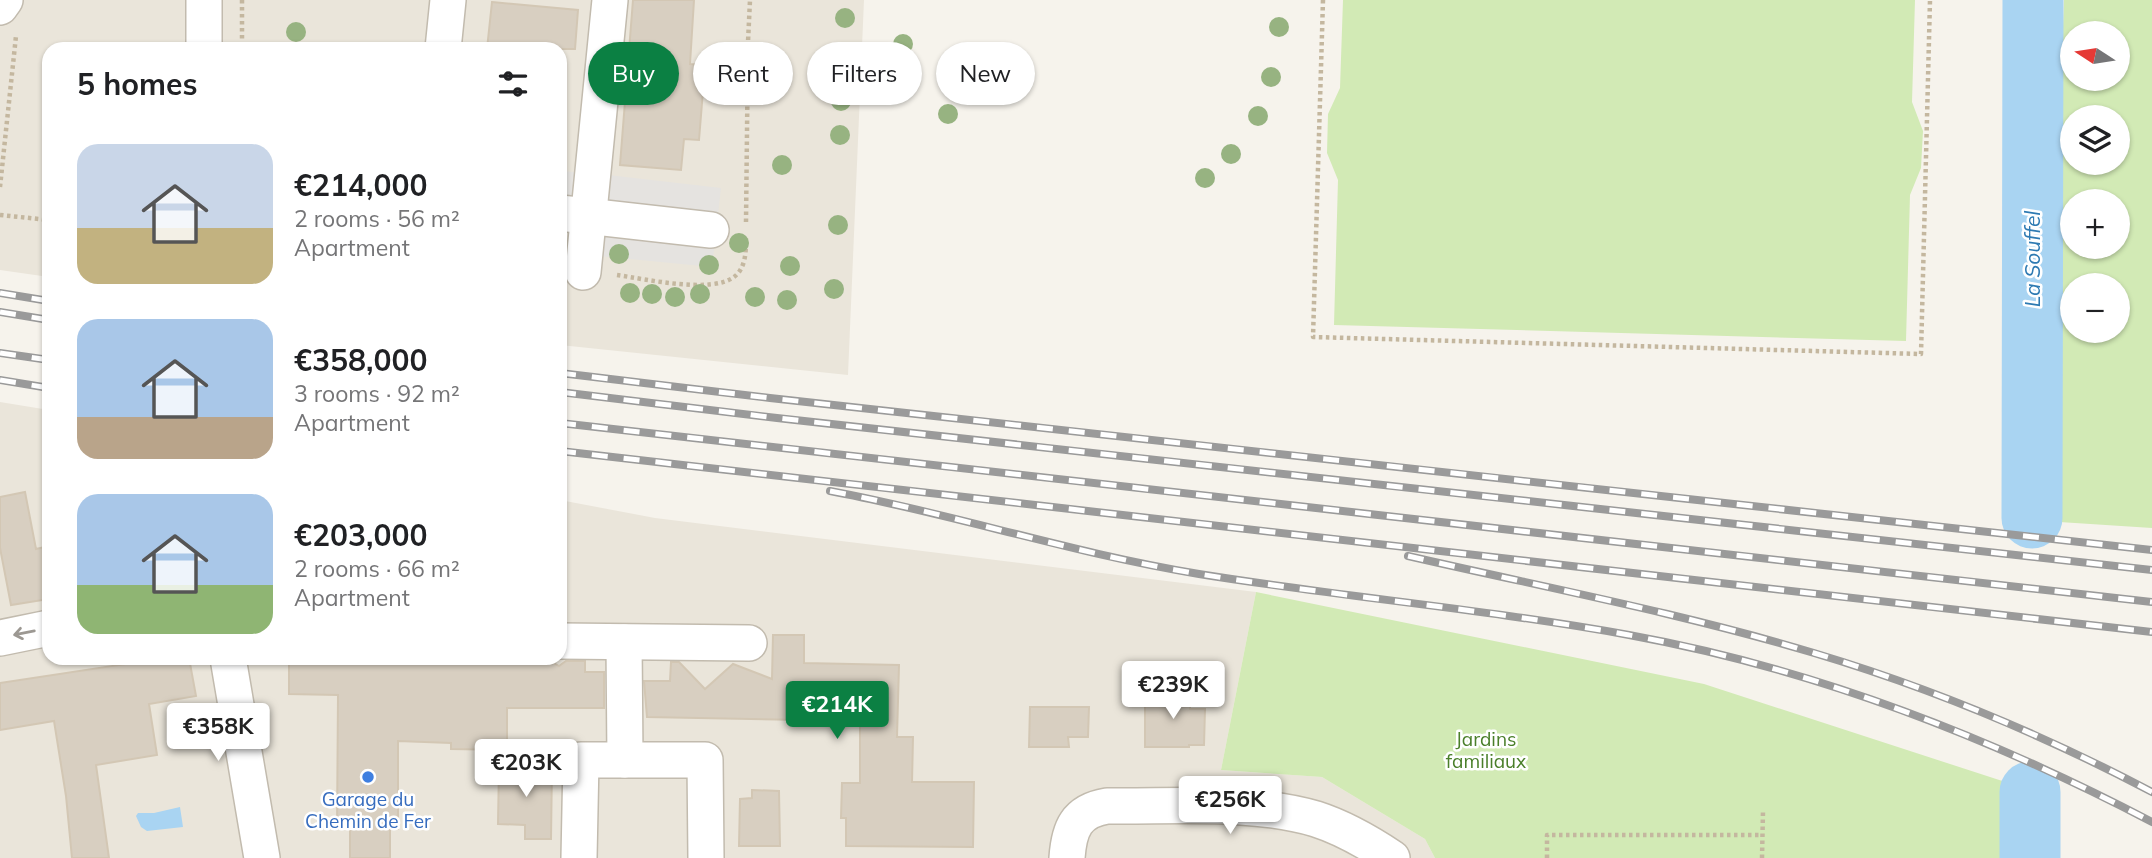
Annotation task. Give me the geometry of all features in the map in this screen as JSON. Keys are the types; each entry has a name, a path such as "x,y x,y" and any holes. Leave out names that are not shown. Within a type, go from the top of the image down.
{"street":[{"path":"204,0 204,42"},
{"path":"444,42 448,0"},
{"path":"583,272 574,214 610,0"},
{"path":"574,214 711,230"},
{"path":"0,638 42,629"},
{"path":"567,641 748,643"},
{"path":"624,642 625,760"},
{"path":"229,665 262,858"},
{"path":"579,858 581,760 705,761 706,858"},
{"path":"1067,858 1068,842 1081,816 1093,808 1107,806 1252,808 1286,812 1343,829 1392,858"}],"path":[{"path":"242,0 242,42"},
{"path":"1323,0 1313,337 1921,354 1930,0"},
{"path":"0,187 17,39 3,3"},
{"path":"0,215 42,219"},
{"path":"1762,858 1763,811"},
{"path":"1547,858 1547,835 1762,835"}],"shaded area":[{"path":"0,0 864,0 862,42 807,42 807,105 860,105 848,375 567,346 567,42 42,42 42,276 0,270"},
{"path":"567,171 575,172 572,198 567,198"},
{"path":"608,175 721,188 718,215 605,202"},
{"path":"592,230 715,242 712,267 589,255"},
{"path":"0,402 42,409 42,665 567,665 567,501 655,518 1256,592 1221,770 1322,777 1425,839 1435,858 0,858"}],"green space":[{"path":"1343,0 1915,0 1912,102 1923,131 1921,168 1910,195 1906,341 1334,325 1338,180 1327,153 1328,114 1340,88"},
{"path":"2064,0 2152,0 2152,528 2044,521 2061,91 2130,91 2130,21 2063,21"},
{"name":"Jardins familiaux","path":"1256,592 1704,684 2030,790 2028,858 1435,858 1425,839 1322,777 1221,770"}],"water":[{"path":"180,807 183,827 147,831 141,827 136,816 138,813 154,813"}],"building":[{"path":"633,0 694,0 690,64 693,64 693,105 702,105 699,140 684,139 681,170 620,165 625,105 679,105 679,42 630,42"},
{"path":"492,2 578,10 575,49 567,49 567,42 488,42"},
{"path":"25,492 36,549 42,548 42,600 11,605 0,548 0,497"},
{"path":"773,635 804,635 804,663 899,665 897,737 913,737 912,782 974,782 973,847 846,846 846,818 841,818 842,783 860,783 860,706 804,706 804,720 647,717 644,681 670,681 671,662 679,662 705,689 733,664 772,679"},
{"path":"567,661 585,661 585,672 604,672 604,708 507,708 507,750 451,749 451,743 398,741 398,829 390,829 390,858 350,858 350,829 337,829 338,695 289,694 289,665 559,666 567,665"},
{"path":"119,665 190,665 196,696 149,704 157,755 96,765 109,858 72,858 66,796 54,721 0,730 0,683"},
{"path":"1145,692 1190,693 1190,709 1205,709 1204,745 1145,747"},
{"path":"1030,707 1089,707 1088,737 1068,737 1069,747 1029,747"},
{"path":"499,766 552,766 551,839 525,839 525,825 498,824"},
{"path":"752,790 779,791 780,846 739,846 740,799 752,798"}],"waterway":[{"name":"La Souffel","path":"2032,518 2033,0"},
{"name":"La Souffel","path":"2030,792 2030,858"}],"railway":[{"path":"0,293 42,300"},
{"path":"0,312 42,319"},
{"path":"0,353 42,359"},
{"path":"567,374 2152,550"},
{"path":"0,380 42,387"},
{"path":"567,393 2152,570"},
{"path":"567,424 2152,602"},
{"path":"567,452 2152,632"},
{"path":"830,491 1153,566 1575,626 1697,649 1831,686 1897,709 2027,761 2152,822"},
{"path":"1408,556 1713,625 1814,653 1901,681 1986,714 2070,751 2152,792"}],"place":[{"name":"Garage du Chemin de Fer","path":"368,777"}]}
